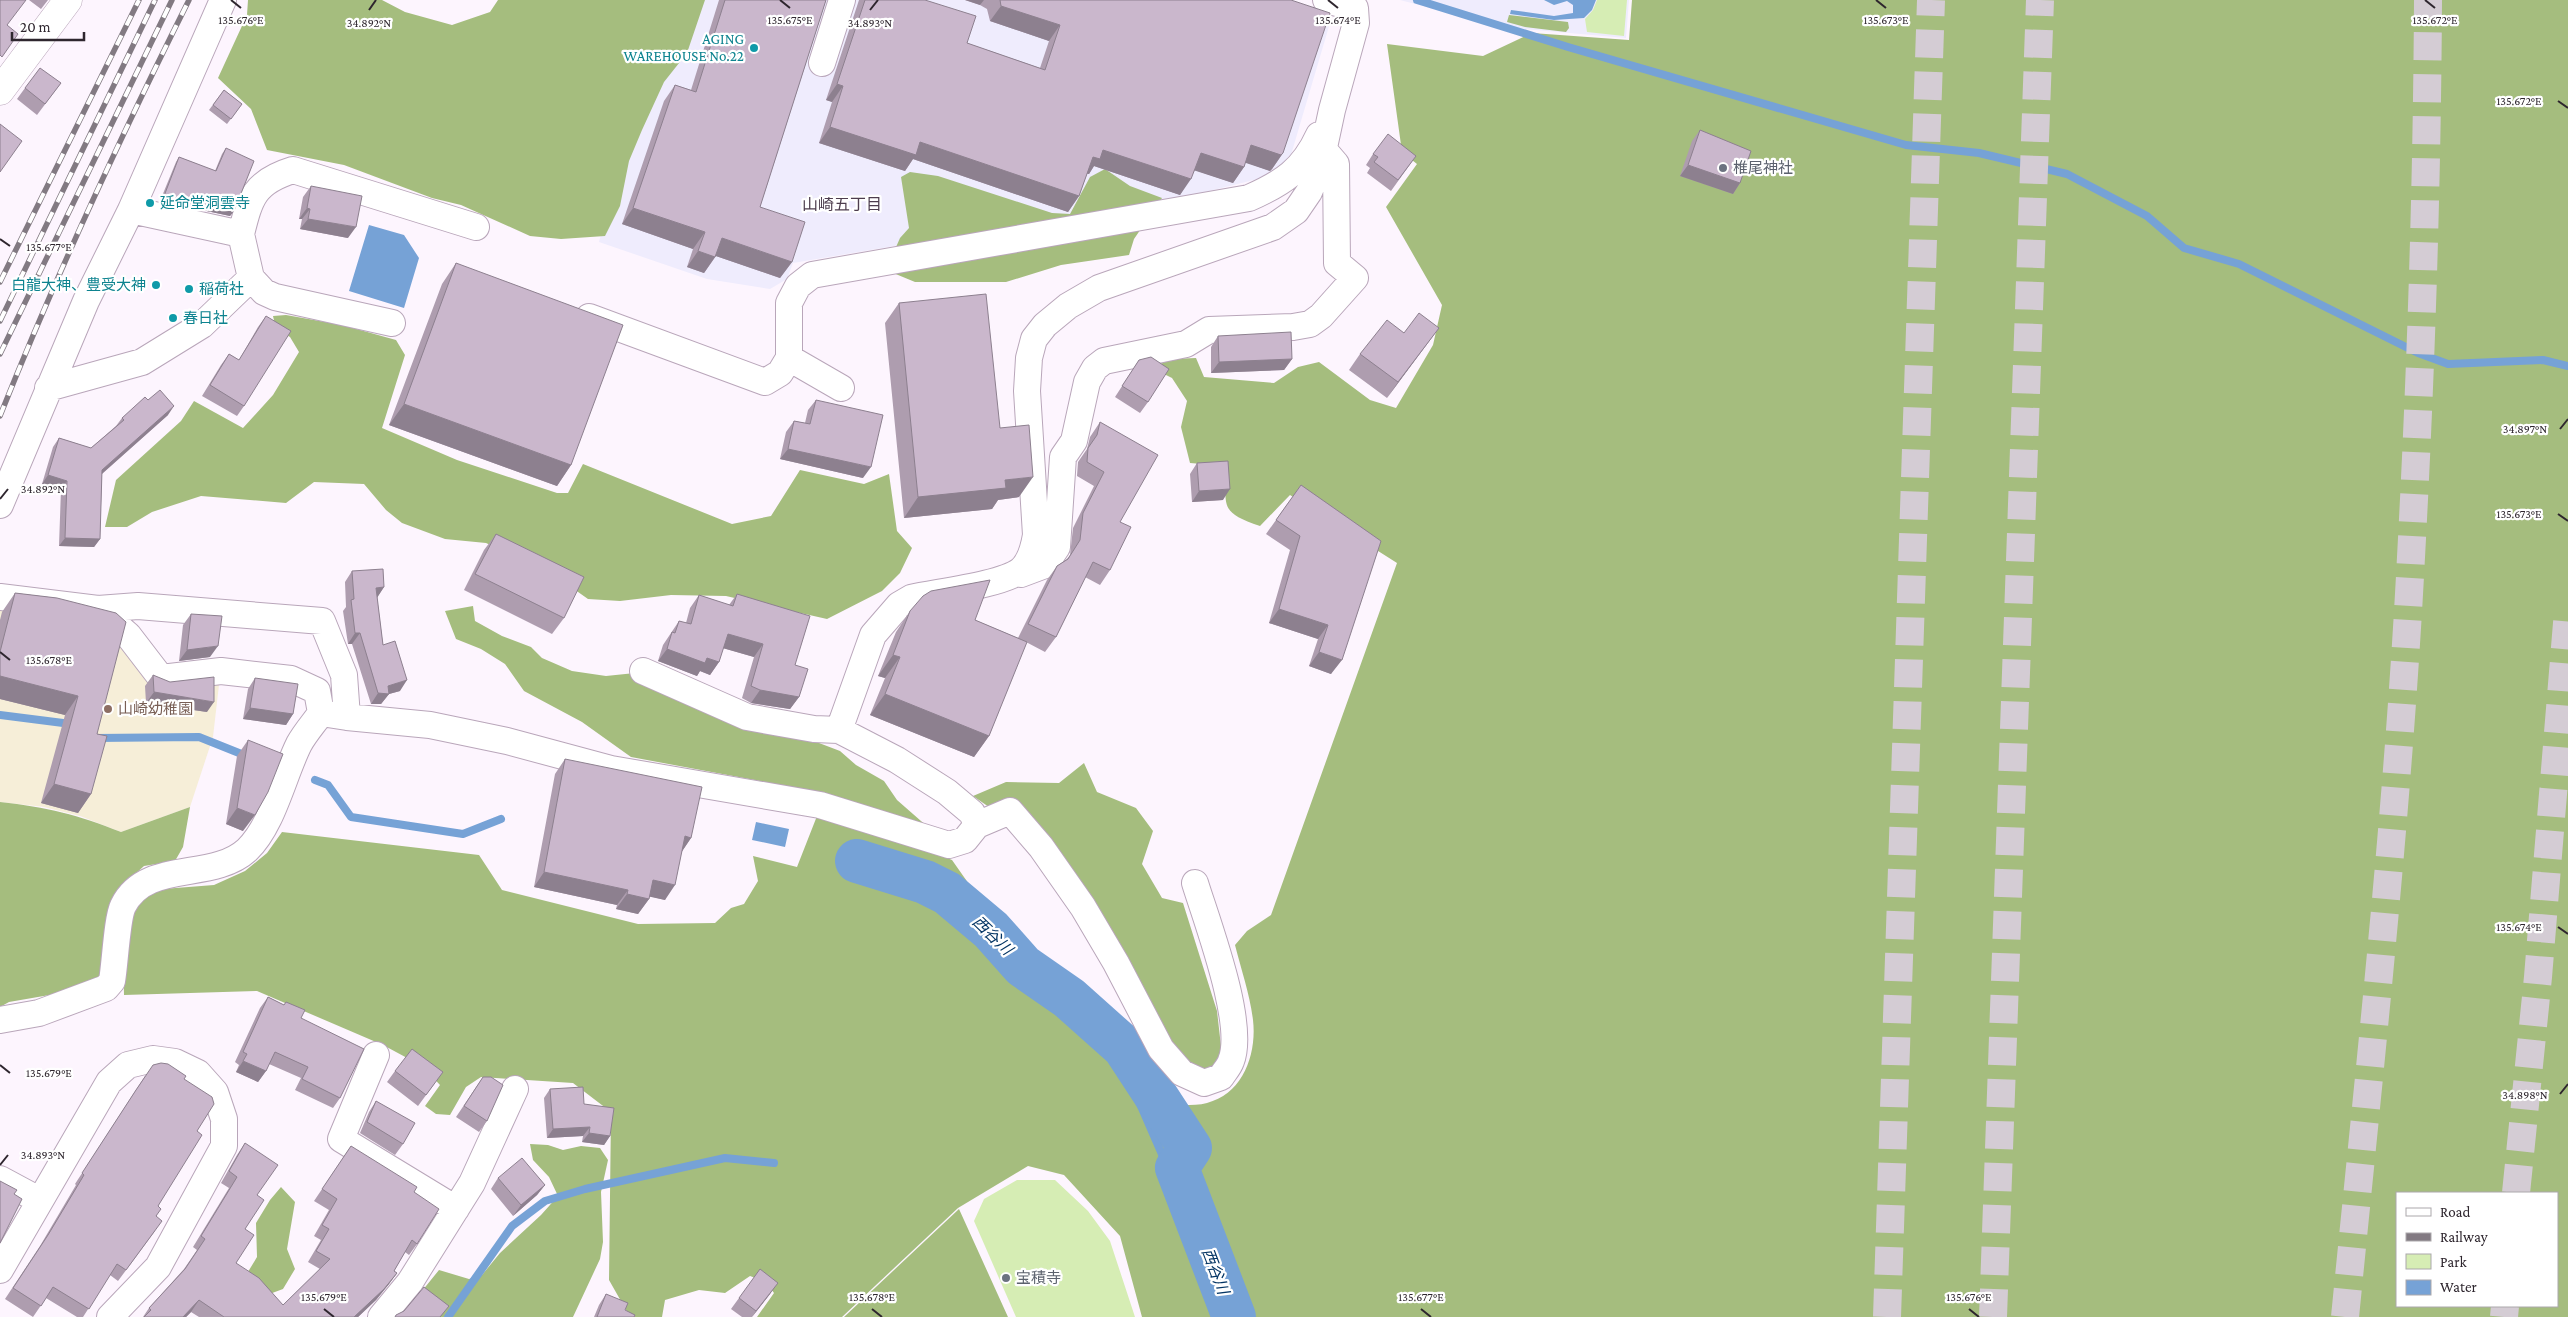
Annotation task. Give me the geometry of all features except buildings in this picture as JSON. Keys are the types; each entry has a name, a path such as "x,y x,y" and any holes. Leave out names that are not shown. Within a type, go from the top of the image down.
{"main road":[{"path":"0,91 68,0"}],"street":[{"path":"0,505 86,301 131,210 223,0"},
{"path":"822,64 842,0"},
{"path":"1007,578 1022,569 1032,554 1036,535 1027,391 1029,358 1034,340 1045,325 1068,306 1099,288 1273,227 1296,211 1309,192 1320,166 1332,110 1356,23 1355,8 1326,0"},
{"path":"564,308 765,382 780,373 789,358 789,303 798,286 812,275 1249,198 1293,175 1313,149 1332,110"},
{"path":"839,730 873,635 899,605 911,598 1007,578 1046,565 1057,547 1063,456 1074,441 1087,382 1095,368 1104,362 1186,344 1209,330 1293,327 1310,324 1321,316 1356,278 1337,263 1336,164 1324,150"},
{"path":"392,323 275,297 264,292 251,278 241,234 249,201 259,188 280,174 293,170 476,227"},
{"path":"131,210 241,234"},
{"path":"48,388 142,362 202,325 251,278"},
{"path":"789,358 841,388"},
{"path":"0,598 98,609 138,606 322,621 344,675 347,717"},
{"path":"0,1020 39,1013 106,988 112,981 122,907 132,890 149,879 210,868 229,861 246,850 261,832 300,743 320,713 317,690 291,679 221,670 160,678 128,634 98,609"},
{"path":"643,671 747,717 814,729 839,730 897,760 947,792 972,813 977,825"},
{"path":"320,713 430,725 611,768 820,805 949,845 965,840 977,825 1010,811 1064,877 1084,907 1116,962 1161,1049 1182,1073 1204,1083 1221,1077 1232,1060 1234,1038 1230,1004 1195,883"},
{"path":"376,1055 340,1139 456,1209"},
{"path":"0,1270 39,1200 110,1082 128,1065 153,1059 175,1062 198,1073 215,1092 224,1118 224,1146 158,1267 110,1317"},
{"path":"381,1317 410,1282 472,1183 515,1089"},
{"path":"0,1179 39,1200"}],"shaded area":[{"path":"587,0 1255,0 1330,23 1288,165 1270,176 1181,198 793,263 787,279 770,289 707,279 599,242 645,69"},
{"path":"1400,0 1629,0 1626,38 1503,27"},
{"name":"山崎幼稚園","path":"0,603 109,624 158,682 220,676 213,737 190,807 121,832 80,816 44,807 0,802"}],"green space":[{"path":"248,0 382,0 405,12 452,25 490,12 498,0 705,0 687,53 664,82 642,130 629,161 620,206 605,236 561,239 530,236 461,205 432,198 344,165 267,150 251,109 218,78 247,15"},
{"path":"1597,0 1627,0 1624,36 1587,32 1585,19 1593,10"},
{"path":"1632,0 2568,0 2568,1317 1142,1317 1120,1236 1064,1175 1028,1166 958,1208 842,1317 757,1317 774,1293 766,1282 750,1276 725,1293 699,1290 665,1300 662,1317 630,1317 609,1280 611,1112 573,1083 481,1077 466,1087 450,1115 436,1114 425,1106 440,1085 422,1066 383,1045 257,991 124,995 124,970 127,947 131,924 139,900 163,889 214,885 245,871 267,853 282,832 479,855 502,890 638,924 715,923 731,908 744,904 758,881 753,856 797,867 817,816 910,842 952,860 1033,975 1053,996 1113,1030 1163,1089 1184,1105 1204,1104 1230,1091 1245,1071 1250,1059 1254,1033 1248,992 1235,945 1247,931 1271,915 1397,563 1290,495 1260,526 1237,516 1227,506 1226,466 1190,463 1181,427 1187,401 1172,378 1152,368 1171,359 1196,358 1204,377 1274,383 1298,367 1319,362 1370,400 1396,408 1433,345 1442,305 1386,207 1417,164 1402,152 1387,44 1483,56 1532,33 1629,40"},
{"path":"1509,15 1568,22 1569,28 1566,32 1525,27 1507,22"},
{"path":"1105,169 1130,186 1162,198 1134,239 1129,255 1061,265 1006,282 915,282 886,270 900,238 909,228 901,177 910,172 938,176 1052,213 1070,214 1090,177"},
{"path":"286,315 342,325 396,340 405,355 382,428 457,460 557,493 568,493 583,464 732,524 771,516 800,470 864,484 889,474 897,531 912,548 900,573 882,591 827,619 726,596 671,595 620,601 588,599 554,575 486,543 445,539 402,523 386,510 364,484 314,482 286,503 201,496 152,512 127,527 105,527 116,480 181,421 194,401 243,428 273,395 299,352 290,337 276,329 273,316"},
{"path":"473,606 475,621 502,636 531,647 542,658 572,671 606,676 635,673 840,751 856,765 884,781 897,800 937,835 824,793 631,757 582,722 524,691 505,664 481,649 456,639 445,611"},
{"path":"1084,763 1097,792 1136,808 1153,831 1142,864 1162,898 1183,903 1217,1011 1222,1055 1214,1067 1204,1070 1195,1068 1169,1042 1093,901 1072,868 1015,804 989,807 973,796 1006,782 1059,783"},
{"path":"0,802 62,812 121,832 190,807 183,847 175,861 144,866 123,885 100,976 61,993 9,1002 0,1007"},
{"path":"530,1144 548,1145 563,1150 581,1146 600,1148 608,1160 601,1192 603,1242 600,1259 573,1317 440,1317 422,1291 439,1270 469,1279 482,1275 500,1253 541,1215 558,1196 549,1177 533,1160"},
{"path":"1017,1180 1055,1180 1088,1211 1110,1241 1135,1317 1016,1317 974,1221 984,1199"},
{"path":"281,1187 295,1202 287,1249 295,1269 283,1289 208,1317 237,1290 257,1257 256,1223 270,1200"},
{"path":"959,1209 1008,1317 844,1317"}],"water":[{"path":"1544,0 1596,0 1592,10 1584,18 1554,20 1510,14 1511,10 1554,16 1573,13 1573,5 1567,1 1554,5"},
{"path":"369,225 404,235 419,258 404,308 349,291"},
{"path":"756,822 789,829 785,847 752,840"}],"waterway":[{"path":"1417,0 1568,47 1906,145 1979,153 2067,174 2147,216 2184,248 2239,264 2418,353 2448,364 2543,360 2568,366"},
{"path":"0,715 71,724"},
{"path":"96,738 199,737 249,757"},
{"path":"315,780 328,785 351,817 463,834 501,819"},
{"name":"西谷川","path":"857,861 925,882 947,893 991,930 1023,966 1069,998 1124,1047 1190,1148 1177,1168 1234,1317"},
{"name":"西谷川","path":"1113,1036 1117,1051 1164,1159 1177,1168"},
{"path":"448,1317 512,1226 545,1201 585,1189 725,1158 774,1163"}],"tunnel":[{"path":"1887,1317 1931,0"},
{"path":"1993,1317 2040,0"},
{"path":"2345,1317 2391,842 2405,652 2421,349 2428,0"},
{"path":"2516,1192 2538,977 2568,611"},
{"path":"2504,1317 2505,1307"}],"railway":[{"path":"0,282 139,0"},
{"path":"0,321 155,0"},
{"path":"0,354 172,0"},
{"path":"0,416 21,363 90,206 189,0"}],"place":[{"name":"AGING WAREHOUSE No.22","path":"754,48"},
{"name":"椎尾神社","path":"1723,168"},
{"name":"延命堂洞雲寺","path":"150,203"},
{"name":"白龍大神、豊受大神","path":"156,285"},
{"name":"稲荷社","path":"189,289"},
{"name":"春日社","path":"173,318"},
{"name":"山崎幼稚園","path":"108,709"},
{"name":"宝積寺","path":"1006,1278"}],"district":[{"name":"山崎五丁目","path":"842,204"}]}
